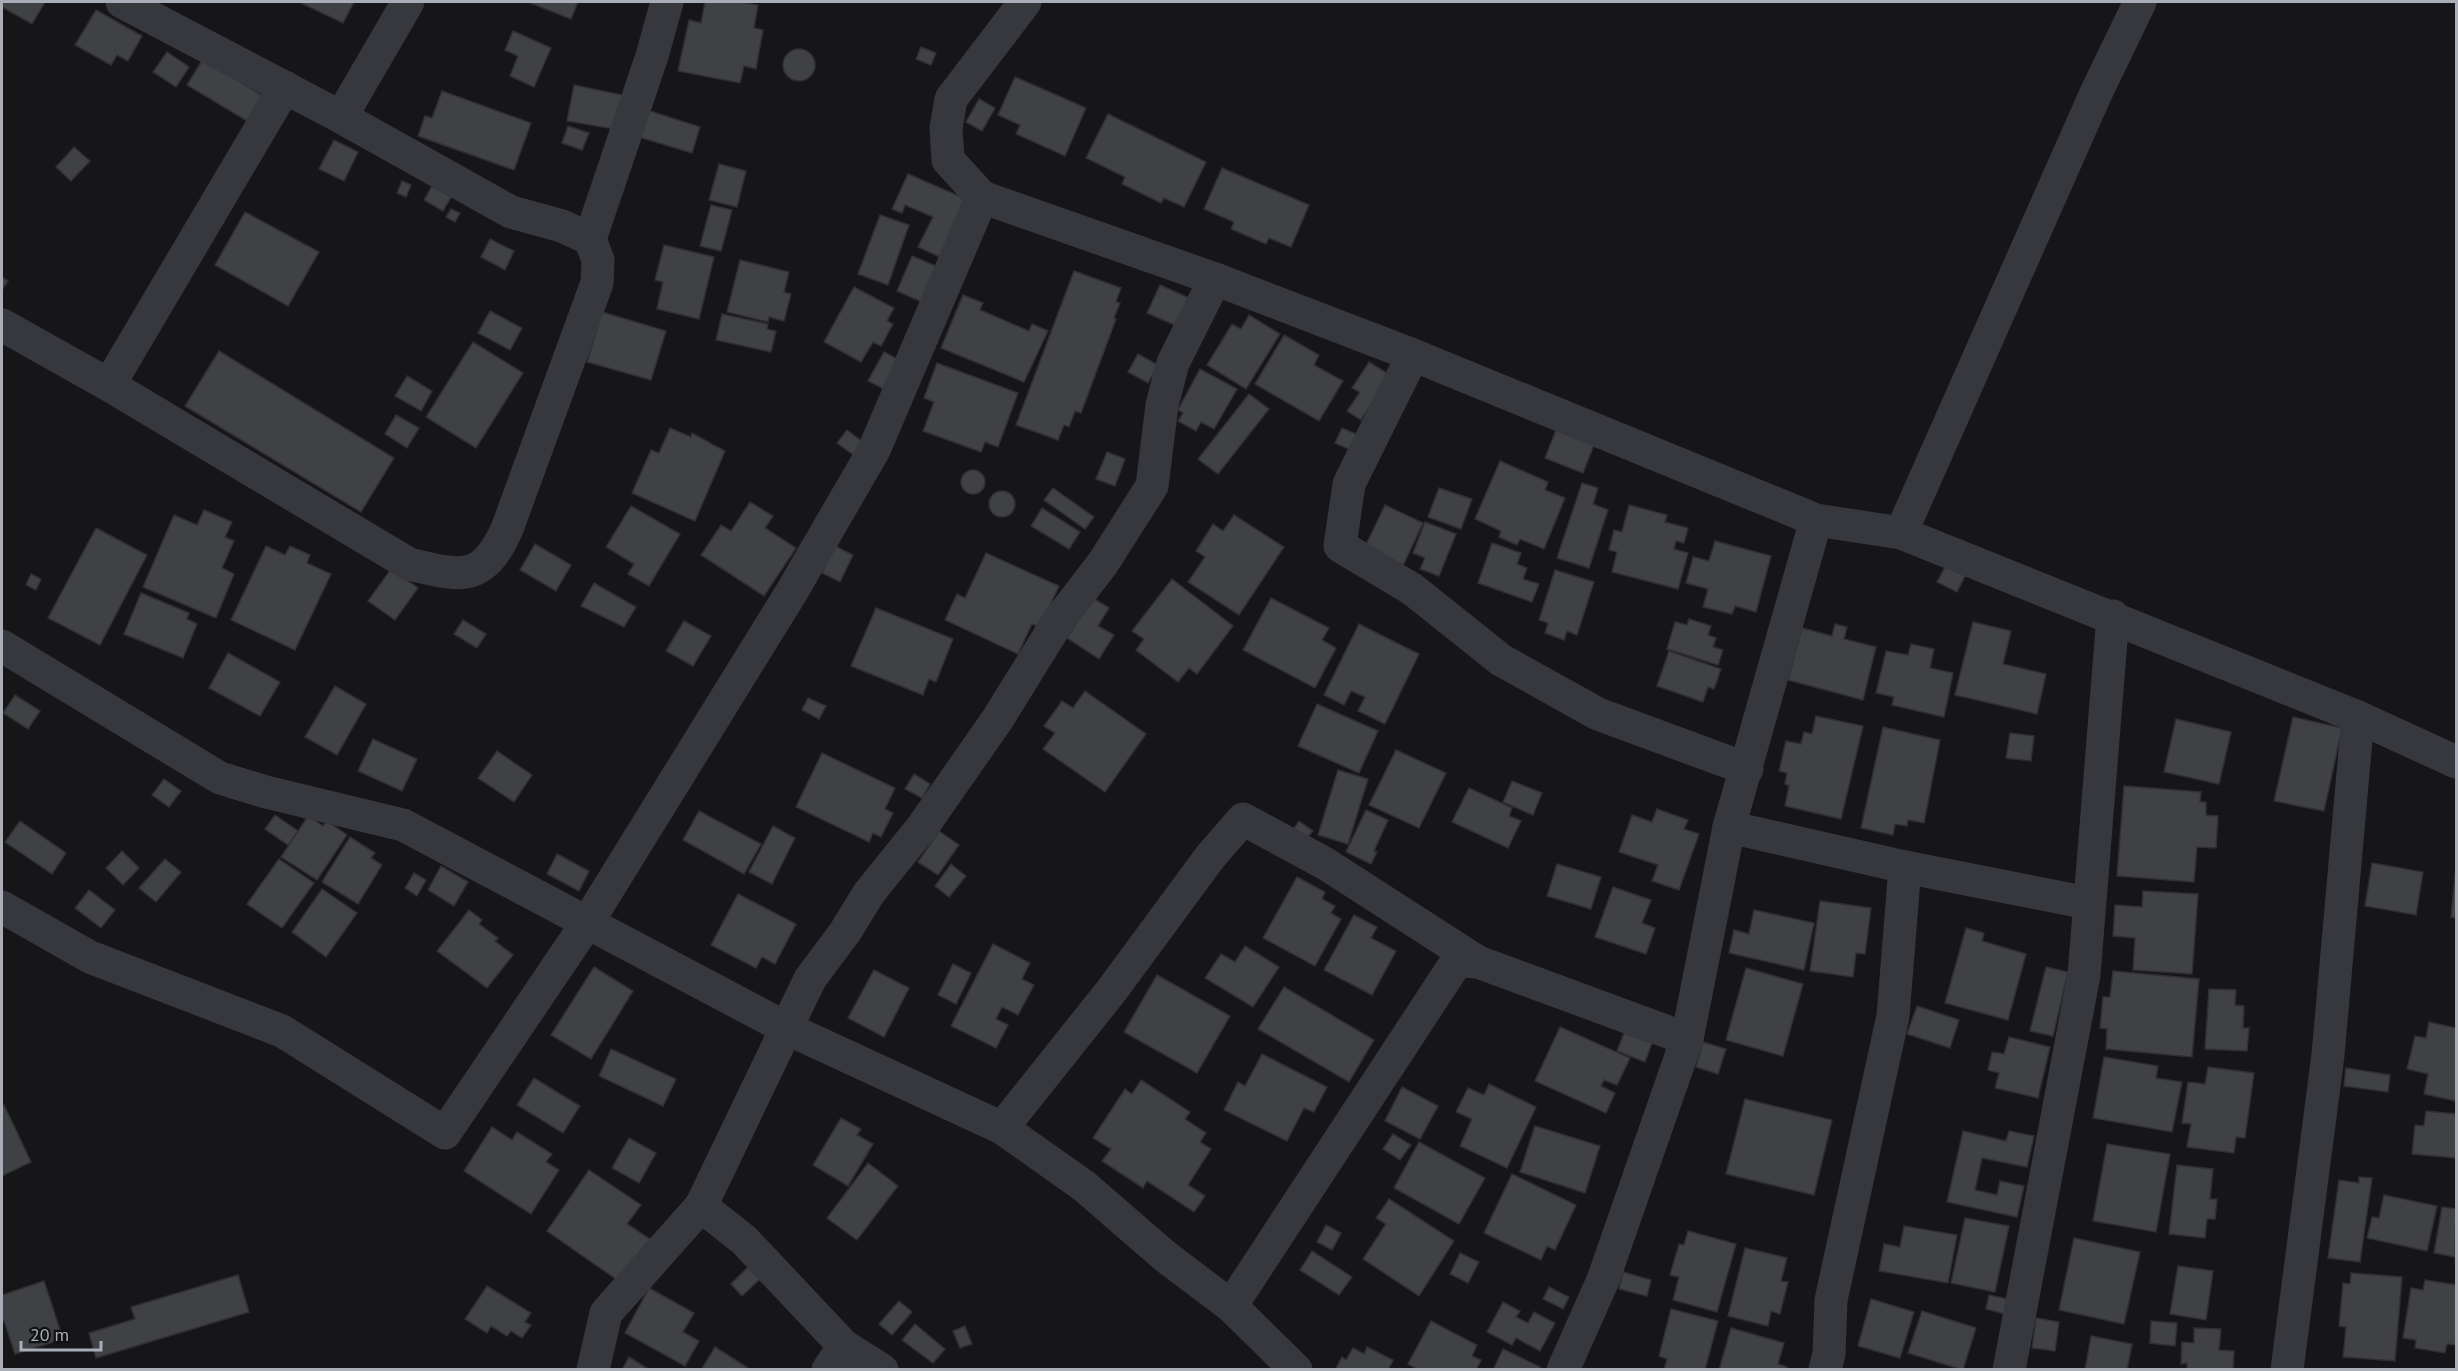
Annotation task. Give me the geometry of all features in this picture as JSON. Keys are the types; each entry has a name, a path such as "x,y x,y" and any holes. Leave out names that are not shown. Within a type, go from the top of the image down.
{"street":[{"path":"122,2 341,117 511,212 561,226 590,238"},
{"path":"341,117 408,2"},
{"path":"2,325 109,385 409,564 446,573 476,571 497,552 507,530 597,283 598,260 590,238 652,56 667,2"},
{"path":"1025,2 951,99 946,128 948,160 982,198 1215,279 1413,355 1816,520 1901,533 2113,616 2358,717 2457,762"},
{"path":"1901,533 2096,93 2140,2"},
{"path":"109,385 285,87"},
{"path":"2,907 90,957 282,1031 445,1133 587,923 790,593 874,450 982,198"},
{"path":"593,1370 606,1313 701,1206 788,1029 810,979 845,932 869,893 922,826 997,720 1057,623 1103,563 1152,486 1162,405 1173,363 1215,279"},
{"path":"1413,355 1349,484 1340,546 1412,589 1501,660 1598,714 1747,769"},
{"path":"1563,1370 1603,1280 1687,1039 1730,827 1816,520"},
{"path":"2009,1370 2084,975 2088,903 2113,616"},
{"path":"2,646 220,778 266,792 403,825 788,1029 1002,1128 1084,1186 1166,1257 1231,1306 1296,1370"},
{"path":"2287,1370 2328,1055 2358,717"},
{"path":"1002,1128 1112,990 1210,857 1243,819 1326,864 1478,962 1687,1039"},
{"path":"1730,827 1905,867 2088,903"},
{"path":"1825,1370 1829,1353 1831,1300 1893,1016 1905,867"},
{"path":"1231,1306 1457,961 1478,962"},
{"path":"701,1206 744,1240 836,1358 882,1370"}],"building":[{"path":"2,2 45,2 32,24 2,7"},
{"path":"299,2 354,2 343,23"},
{"path":"528,2 578,2 571,19"},
{"path":"705,2 740,2 758,5 754,28 763,30 756,69 744,66 740,83 678,71 689,20 701,23"},
{"path":"96,10 142,36 128,61 117,55 111,65 75,45"},
{"path":"513,31 551,48 534,87 510,76 518,56 505,50"},
{"path":"921,47 936,53 931,65 916,59"},
{"path":"799,49 810,54 815,65 810,76 799,81 788,76 783,65 788,54"},
{"path":"167,52 189,67 176,87 153,72"},
{"path":"203,59 268,99 252,124 187,85"},
{"path":"1015,77 1086,108 1065,156 1016,134 1020,125 998,115"},
{"path":"574,85 627,96 620,130 567,121"},
{"path":"442,91 531,123 514,170 418,136 425,116 432,118"},
{"path":"979,99 995,108 982,131 966,122"},
{"path":"647,110 700,127 692,153 639,137"},
{"path":"1108,114 1206,162 1184,207 1164,198 1161,203 1122,184 1125,177 1086,158"},
{"path":"568,126 589,133 582,150 562,143"},
{"path":"334,140 358,152 344,181 319,169"},
{"path":"74,147 90,161 71,181 56,167"},
{"path":"719,164 746,171 737,207 709,200"},
{"path":"1222,168 1309,205 1291,247 1269,238 1266,244 1231,229 1234,222 1204,209"},
{"path":"908,174 966,199 944,259 918,247 933,217 905,205 902,213 892,209"},
{"path":"402,181 411,185 406,197 397,193"},
{"path":"432,186 451,197 443,211 424,200"},
{"path":"711,205 732,210 721,251 700,246"},
{"path":"451,209 460,213 455,222 446,217"},
{"path":"245,212 319,252 288,306 215,265"},
{"path":"880,215 909,225 888,285 858,274"},
{"path":"490,239 514,251 505,270 481,257"},
{"path":"664,245 714,257 699,319 657,309 663,282 655,280"},
{"path":"912,256 938,267 922,302 897,291"},
{"path":"740,260 789,272 784,292 791,294 784,321 769,317 768,322 727,312"},
{"path":"1074,271 1121,288 1116,302 1120,303 1081,413 1075,411 1069,427 1064,425 1058,440 1016,425"},
{"path":"2,277 8,281 2,290"},
{"path":"1160,285 1189,298 1177,326 1147,313"},
{"path":"854,287 894,308 887,321 893,324 881,346 873,342 861,362 824,342"},
{"path":"963,295 983,303 980,310 1029,331 1032,324 1048,331 1024,382 941,348"},
{"path":"490,311 522,328 510,350 478,333"},
{"path":"602,312 666,331 651,380 587,362"},
{"path":"722,314 768,324 767,329 776,331 771,352 716,340"},
{"path":"1249,315 1280,334 1246,389 1207,365 1232,324 1241,329"},
{"path":"1284,335 1319,355 1314,365 1343,381 1319,421 1255,384"},
{"path":"473,342 523,373 476,448 426,417"},
{"path":"219,351 394,458 361,512 185,406"},
{"path":"884,352 903,362 888,391 868,381"},
{"path":"1138,354 1158,365 1148,383 1128,372"},
{"path":"1369,362 1390,375 1361,420 1347,411 1360,392 1352,388"},
{"path":"937,363 1018,393 998,447 985,442 981,452 923,431 934,402 924,398"},
{"path":"1200,369 1237,389 1214,429 1201,422 1196,431 1178,421 1183,413 1178,410"},
{"path":"407,376 432,391 421,411 395,396"},
{"path":"1249,394 1269,409 1218,474 1198,459"},
{"path":"396,415 419,428 407,448 385,434"},
{"path":"670,428 691,437 692,433 725,451 695,521 632,493 651,450 659,453"},
{"path":"1342,428 1358,435 1351,450 1335,443"},
{"path":"847,430 864,443 855,456 837,443"},
{"path":"1556,430 1594,445 1583,473 1545,458"},
{"path":"1107,452 1125,459 1115,486 1096,479"},
{"path":"1500,461 1548,482 1545,490 1565,498 1544,549 1520,539 1517,545 1499,537 1501,531 1475,519"},
{"path":"973,470 981,474 985,482 981,490 973,494 965,490 961,482 965,474"},
{"path":"1582,483 1598,488 1593,504 1608,510 1589,568 1557,558"},
{"path":"1053,488 1094,517 1085,529 1044,500"},
{"path":"1439,488 1472,499 1461,529 1428,517"},
{"path":"1002,491 1011,495 1015,504 1011,513 1002,517 993,513 989,504 993,495"},
{"path":"750,502 773,516 765,528 796,548 764,596 701,555 721,525 731,531"},
{"path":"1385,505 1423,523 1400,572 1363,551"},
{"path":"1629,505 1667,515 1665,522 1688,528 1684,543 1676,541 1674,549 1688,553 1678,589 1612,572 1617,552 1609,550 1614,530 1622,532"},
{"path":"631,506 680,534 649,586 628,574 634,564 606,547"},
{"path":"1042,508 1080,532 1069,549 1031,526"},
{"path":"204,510 232,522 225,537 234,541 222,568 234,574 216,618 143,587 174,515 197,525"},
{"path":"1234,515 1284,547 1239,615 1188,582 1205,557 1196,551 1213,524 1223,531"},
{"path":"1425,522 1456,534 1439,576 1420,569 1425,558 1413,553"},
{"path":"96,528 147,555 100,645 48,618"},
{"path":"1715,541 1771,556 1756,612 1735,606 1732,614 1703,607 1708,589 1686,583 1693,557 1709,561"},
{"path":"1492,543 1521,553 1517,564 1527,568 1523,579 1539,584 1532,602 1478,583"},
{"path":"535,544 571,565 556,591 520,570"},
{"path":"266,546 285,555 290,546 310,555 307,563 331,574 295,650 231,620"},
{"path":"835,546 853,555 840,582 822,573"},
{"path":"986,553 1059,586 1040,627 1032,624 1018,654 945,620 957,594 965,598"},
{"path":"1950,558 1969,568 1957,592 1937,582"},
{"path":"391,569 418,588 395,620 368,601"},
{"path":"1555,570 1594,582 1577,635 1567,631 1564,640 1545,633 1548,623 1539,620"},
{"path":"31,574 41,579 36,590 26,585"},
{"path":"1172,579 1233,626 1197,674 1189,668 1178,682 1136,650 1144,639 1132,631"},
{"path":"594,583 636,607 624,627 581,606"},
{"path":"141,593 189,613 187,619 197,624 183,658 124,634"},
{"path":"1093,598 1109,608 1098,626 1114,635 1099,659 1067,638"},
{"path":"1271,598 1329,628 1322,640 1336,648 1315,688 1243,650"},
{"path":"876,608 953,639 936,682 929,679 923,695 851,666"},
{"path":"1689,619 1711,626 1708,635 1716,638 1713,647 1723,650 1718,665 1667,649 1675,622 1687,625"},
{"path":"463,620 486,634 477,648 454,634"},
{"path":"684,621 711,636 693,666 666,651"},
{"path":"1973,622 2011,631 2003,664 2046,674 2037,714 1955,695"},
{"path":"1359,624 1419,654 1385,724 1358,711 1365,697 1351,691 1344,705 1324,695"},
{"path":"1835,624 1847,627 1844,639 1876,647 1863,700 1788,680 1802,628 1832,636"},
{"path":"1911,644 1934,649 1930,668 1953,673 1944,717 1892,705 1894,697 1876,693 1886,651 1908,655"},
{"path":"1669,651 1721,669 1714,689 1708,687 1703,702 1657,686"},
{"path":"228,653 280,682 260,716 209,688"},
{"path":"335,686 366,704 337,755 305,737"},
{"path":"1085,691 1146,734 1105,792 1043,749 1055,733 1044,726 1062,701 1073,708"},
{"path":"15,695 40,711 28,729 3,713"},
{"path":"808,698 826,706 819,719 802,710"},
{"path":"1317,704 1378,731 1359,773 1298,746"},
{"path":"1816,716 1863,726 1841,819 1785,806 1789,786 1785,784 1787,773 1779,771 1786,741 1801,744 1804,732 1812,734"},
{"path":"2293,717 2342,728 2324,811 2274,801"},
{"path":"2176,719 2231,732 2219,784 2164,772"},
{"path":"1883,727 1940,740 1924,823 1908,820 1907,826 1895,824 1893,835 1861,828"},
{"path":"2010,733 2034,736 2031,761 2006,758"},
{"path":"373,739 417,759 402,791 358,771"},
{"path":"1396,750 1446,773 1419,828 1369,805"},
{"path":"497,751 532,775 514,802 478,778"},
{"path":"822,753 895,788 885,809 893,813 881,837 873,833 869,842 796,807"},
{"path":"1338,770 1368,779 1348,844 1318,835"},
{"path":"914,774 930,784 922,798 905,789"},
{"path":"164,779 181,791 169,807 152,795"},
{"path":"1512,781 1542,793 1533,815 1503,802"},
{"path":"2124,786 2201,792 2200,802 2206,802 2206,815 2218,816 2216,848 2197,847 2194,882 2117,876"},
{"path":"1469,788 1512,808 1509,816 1521,821 1508,848 1452,822"},
{"path":"1657,809 1688,820 1684,829 1699,834 1679,890 1652,881 1658,865 1619,852 1632,815 1652,822"},
{"path":"1366,810 1388,820 1374,851 1377,852 1371,864 1346,852"},
{"path":"699,811 761,844 744,874 683,840"},
{"path":"275,815 298,831 288,845 265,829"},
{"path":"308,816 323,826 327,821 347,835 317,880 281,857"},
{"path":"20,821 66,853 52,874 5,842"},
{"path":"1299,821 1313,831 1306,839 1293,830"},
{"path":"773,826 795,838 772,884 749,872"},
{"path":"939,831 959,845 938,875 918,862"},
{"path":"350,837 375,853 371,858 382,865 358,904 322,882"},
{"path":"122,851 139,868 123,885 106,868"},
{"path":"557,854 589,871 579,891 547,874"},
{"path":"165,859 181,872 156,902 139,888"},
{"path":"279,859 314,883 282,928 247,904"},
{"path":"2372,863 2423,872 2416,915 2365,906"},
{"path":"951,864 966,876 949,897 935,886"},
{"path":"1557,864 1601,877 1591,909 1547,896"},
{"path":"441,866 468,882 454,906 428,890"},
{"path":"2456,867 2456,918 2451,917"},
{"path":"414,873 426,880 417,896 405,888"},
{"path":"1297,877 1325,892 1322,899 1335,906 1331,913 1341,919 1315,966 1263,938"},
{"path":"1613,887 1651,900 1642,923 1655,928 1646,954 1595,937"},
{"path":"322,889 357,913 326,957 292,932"},
{"path":"89,890 115,910 101,928 75,908"},
{"path":"2143,891 2198,894 2192,974 2133,970 2135,938 2113,936 2115,905 2142,907"},
{"path":"738,894 796,924 775,964 762,957 756,968 711,945"},
{"path":"1820,901 1871,908 1865,954 1856,953 1853,977 1810,971"},
{"path":"469,910 482,920 479,924 498,938 495,941 513,955 487,988 437,951"},
{"path":"1754,910 1814,923 1804,970 1729,953 1734,930 1749,934"},
{"path":"1354,915 1377,927 1371,938 1396,951 1372,995 1324,970"},
{"path":"1966,928 1984,933 1982,941 2026,954 2008,1020 1945,1003"},
{"path":"993,944 1030,963 1022,979 1034,985 1018,1015 1002,1007 996,1019 1008,1025 996,1048 951,1026"},
{"path":"1245,946 1279,967 1253,1007 1205,978 1221,954 1235,962"},
{"path":"953,964 971,973 956,1004 938,995"},
{"path":"594,967 633,991 591,1059 551,1035"},
{"path":"2046,967 2068,972 2053,1036 2030,1031"},
{"path":"1746,968 1803,984 1783,1056 1726,1040"},
{"path":"874,970 909,988 884,1037 848,1018"},
{"path":"2113,971 2199,979 2192,1057 2106,1049 2107,1029 2100,1028 2103,997 2110,997"},
{"path":"1157,975 1230,1016 1197,1073 1124,1032"},
{"path":"1284,987 1374,1040 1349,1082 1258,1029"},
{"path":"2209,989 2236,990 2235,1005 2244,1006 2243,1028 2249,1028 2247,1051 2205,1049"},
{"path":"1917,1006 1959,1020 1950,1048 1907,1034"},
{"path":"2429,1022 2456,1028 2456,1101 2424,1094 2428,1074 2407,1069 2415,1036 2426,1038"},
{"path":"1560,1027 1630,1058 1617,1085 1604,1080 1601,1086 1615,1093 1606,1113 1535,1081"},
{"path":"1624,1033 1652,1043 1645,1062 1617,1051"},
{"path":"2009,1037 2050,1047 2038,1098 1995,1088 1999,1073 1988,1070 1992,1052 2004,1054"},
{"path":"1703,1042 1726,1049 1718,1074 1696,1067"},
{"path":"611,1049 676,1079 663,1106 599,1076"},
{"path":"1262,1054 1327,1087 1314,1112 1304,1108 1287,1141 1224,1110 1238,1082 1245,1086"},
{"path":"2104,1057 2158,1066 2156,1078 2182,1082 2172,1132 2093,1118"},
{"path":"2208,1067 2254,1073 2245,1138 2236,1137 2234,1153 2187,1147 2191,1124 2182,1123 2188,1082 2205,1084"},
{"path":"2346,1068 2390,1075 2388,1092 2344,1086"},
{"path":"534,1078 580,1106 563,1133 517,1105"},
{"path":"1141,1080 1190,1112 1185,1119 1206,1133 1200,1142 1211,1149 1188,1185 1205,1196 1194,1212 1147,1181 1143,1188 1102,1161 1111,1149 1093,1138 1125,1089 1132,1094"},
{"path":"1489,1084 1536,1107 1507,1168 1460,1146 1472,1119 1456,1112 1468,1088 1484,1095"},
{"path":"1402,1087 1438,1106 1420,1139 1385,1121"},
{"path":"1745,1099 1832,1120 1814,1195 1726,1174"},
{"path":"4,1105 31,1162 2,1176 2,1106"},
{"path":"2426,1111 2456,1114 2456,1158 2412,1154 2415,1125 2424,1126"},
{"path":"841,1118 861,1129 857,1135 873,1144 848,1186 813,1165"},
{"path":"1535,1126 1600,1146 1585,1193 1520,1172"},
{"path":"492,1127 512,1140 517,1132 552,1154 546,1162 559,1170 531,1214 464,1171"},
{"path":"1963,1131 2006,1141 2009,1131 2034,1136 2027,1167 1982,1158 1975,1190 1997,1195 2000,1181 2024,1186 2017,1217 1947,1202"},
{"path":"1393,1134 1411,1145 1400,1160 1383,1149"},
{"path":"629,1138 656,1153 639,1183 612,1168"},
{"path":"1419,1142 1485,1178 1459,1224 1394,1188"},
{"path":"2107,1144 2170,1154 2156,1232 2093,1221"},
{"path":"868,1163 898,1186 857,1240 827,1218"},
{"path":"2177,1165 2213,1169 2210,1199 2217,1199 2215,1219 2207,1219 2205,1238 2169,1234"},
{"path":"589,1170 641,1205 627,1224 650,1239 620,1282 547,1231"},
{"path":"1512,1174 1576,1205 1555,1250 1547,1246 1541,1260 1484,1233"},
{"path":"2359,1177 2372,1178 2360,1262 2328,1258 2339,1180 2359,1183"},
{"path":"2384,1195 2437,1206 2427,1251 2367,1238 2372,1217 2379,1218"},
{"path":"1389,1199 1454,1241 1419,1296 1363,1259 1386,1224 1376,1218"},
{"path":"2442,1207 2456,1209 2455,1257 2434,1253"},
{"path":"1965,1218 2009,1226 1995,1292 1951,1283"},
{"path":"1326,1225 1341,1233 1332,1250 1317,1242"},
{"path":"1904,1226 1957,1235 1948,1283 1879,1271 1884,1244 1900,1247"},
{"path":"1688,1231 1736,1244 1717,1312 1673,1300 1679,1277 1670,1275 1679,1244 1684,1245"},
{"path":"2074,1238 2140,1252 2124,1324 2059,1310"},
{"path":"1745,1248 1787,1258 1781,1281 1788,1282 1780,1314 1771,1311 1768,1326 1728,1316"},
{"path":"1312,1251 1352,1277 1339,1295 1300,1270"},
{"path":"1460,1253 1479,1262 1468,1283 1450,1274"},
{"path":"2178,1266 2213,1271 2206,1320 2170,1314"},
{"path":"748,1267 760,1279 742,1296 731,1284"},
{"path":"1623,1272 1651,1280 1647,1296 1619,1289"},
{"path":"2351,1273 2402,1277 2395,1361 2343,1357 2346,1327 2339,1326 2343,1283 2350,1284"},
{"path":"238,1275 249,1312 96,1358 89,1333 135,1319 131,1307"},
{"path":"2425,1280 2456,1285 2456,1345 2447,1344 2445,1353 2415,1348 2416,1340 2403,1338 2411,1288 2423,1290"},
{"path":"44,1281 63,1339 15,1354 4,1321 2,1322 2,1295"},
{"path":"487,1286 531,1313 525,1322 531,1325 522,1338 511,1331 507,1336 491,1326 487,1333 465,1319"},
{"path":"1549,1287 1569,1297 1563,1309 1543,1299"},
{"path":"649,1288 694,1313 683,1332 699,1341 685,1366 625,1333"},
{"path":"1989,1295 2008,1299 2005,1314 1986,1309"},
{"path":"1871,1299 1914,1312 1900,1358 1858,1346"},
{"path":"899,1301 912,1312 892,1335 879,1324"},
{"path":"1503,1302 1520,1311 1516,1317 1528,1323 1534,1312 1555,1323 1540,1351 1516,1338 1512,1345 1487,1332"},
{"path":"1671,1309 1718,1321 1705,1370 1664,1370 1667,1359 1659,1356"},
{"path":"1922,1311 1976,1328 1963,1370 1908,1353"},
{"path":"2036,1318 2059,1322 2055,1351 2032,1348"},
{"path":"1431,1321 1477,1345 1472,1356 1481,1360 1476,1370 1419,1370 1408,1364"},
{"path":"2151,1321 2177,1323 2175,1346 2150,1343"},
{"path":"915,1324 945,1349 933,1363 902,1340"},
{"path":"965,1326 972,1344 960,1348 953,1331"},
{"path":"1731,1328 1784,1343 1778,1364 1787,1367 1787,1370 1719,1370"},
{"path":"2194,1328 2221,1329 2219,1350 2234,1351 2233,1370 2187,1370 2187,1363 2181,1364 2182,1342 2194,1343"},
{"path":"2091,1336 2132,1344 2127,1370 2085,1370"},
{"path":"715,1347 751,1370 701,1370"},
{"path":"1367,1347 1393,1360 1388,1370 1335,1370 1342,1357 1346,1360 1353,1348 1364,1354"},
{"path":"1503,1349 1540,1367 1539,1370 1493,1370"},
{"path":"629,1357 650,1370 622,1370"}]}
